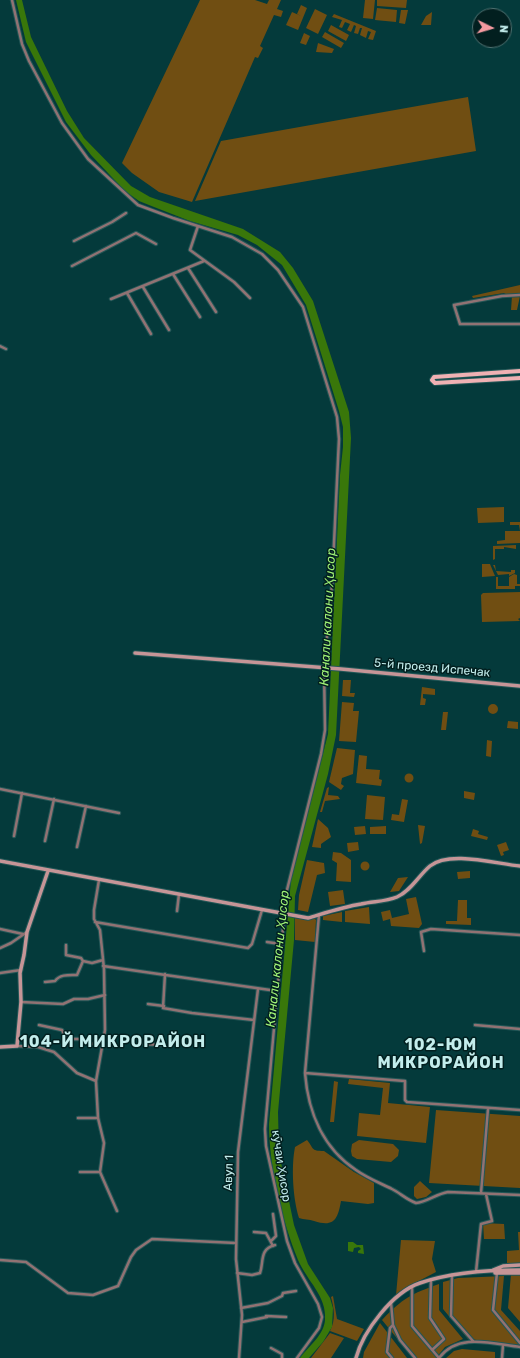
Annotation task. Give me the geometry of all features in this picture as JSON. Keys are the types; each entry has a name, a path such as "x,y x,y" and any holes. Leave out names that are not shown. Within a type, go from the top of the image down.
{"main road":[{"path":"520,371 433,377 432,382 520,378"},
{"path":"455,375 456,382"}],"street":[{"name":"кӯчаи Ҳисор","path":"12,0 20,37 27,55 62,122 77,146 107,178 138,204 232,237 262,254 278,270 303,307 337,417 339,439 332,585 326,668 325,730 321,754 288,885 281,944 265,1130 266,1146 287,1241 295,1263 318,1304 322,1317 319,1328 297,1358"},
{"path":"74,242 126,213"},
{"path":"198,226 189,248 234,282 250,298"},
{"path":"72,266 136,234 156,244"},
{"path":"111,299 205,260"},
{"path":"188,268 216,312"},
{"path":"173,274 200,317"},
{"path":"143,287 169,330"},
{"path":"126,293 151,334"},
{"path":"520,295 502,296 455,304 460,324 520,324"},
{"path":"0,346 6,349"},
{"name":"5-й проезд Испечак","path":"135,653 341,669 520,686"},
{"path":"0,789 119,813"},
{"path":"14,836 22,793"},
{"path":"45,841 54,799"},
{"path":"77,848 86,806"},
{"path":"0,861 308,918 349,906 389,900 399,896 407,891 432,864 442,860 458,858 520,866"},
{"path":"17,1046 21,1002 21,970 24,955 25,933 48,871"},
{"path":"99,880 94,910 95,922 100,930 105,995 105,1030 96,1081 98,1118 104,1143 100,1172 117,1211"},
{"path":"177,911 179,894"},
{"path":"95,922 248,948 252,944 262,910"},
{"path":"320,915 304,1074 308,1099 319,1130 334,1150 357,1171 416,1203 426,1201 441,1193 448,1192 520,1195"},
{"path":"424,950 421,932 431,929 520,935"},
{"path":"0,930 25,933"},
{"path":"0,948 11,944 25,933"},
{"path":"267,942 281,944"},
{"path":"66,944 66,955 81,958 83,961 92,963 102,960"},
{"path":"45,982 55,981 57,978 68,974 77,975 83,961"},
{"path":"103,966 277,991"},
{"path":"0,973 21,970"},
{"path":"164,1006 165,974"},
{"name":"Авул 1","path":"239,1358 242,1322 237,1274 236,1243 238,1152 258,989"},
{"path":"21,1002 63,1004 74,999 88,999 105,995"},
{"path":"148,1004 164,1006 163,1008 192,1013 254,1020"},
{"path":"39,1025 62,1030 66,1039 79,1039 96,1045 103,1043"},
{"path":"475,1025 520,1029"},
{"path":"144,1044 160,1046"},
{"path":"0,1048 17,1046 38,1047 54,1052 77,1073 96,1081"},
{"path":"304,1074 405,1082 405,1100 407,1102 488,1109 520,1110"},
{"path":"481,1193 488,1109"},
{"path":"78,1118 98,1118"},
{"path":"80,1172 100,1172"},
{"path":"476,1272 475,1268 481,1224 492,1221 486,1194"},
{"path":"271,1241 276,1236 273,1214"},
{"path":"237,1274 252,1275 260,1273 263,1255 268,1248 274,1245 266,1233 254,1232"},
{"path":"0,1260 26,1262 68,1293 92,1294 118,1286 131,1257 136,1250 152,1239 236,1243"},
{"path":"488,1272 503,1266 520,1265"},
{"path":"356,1358 370,1327 378,1315 419,1283 452,1275 476,1272 520,1270"},
{"path":"488,1272 520,1273"},
{"path":"497,1273 493,1310 520,1343"},
{"path":"452,1275 451,1316 473,1341"},
{"path":"431,1280 430,1318 444,1338 432,1350"},
{"path":"412,1288 412,1326 439,1358 451,1346 473,1341 520,1347"},
{"path":"241,1308 268,1303 282,1296 283,1293 296,1291"},
{"path":"391,1304 393,1324 400,1340 415,1358"},
{"path":"242,1322 267,1317 266,1316 286,1317"},
{"path":"392,1358 387,1352 390,1328 393,1324"},
{"path":"502,1358 503,1345"},
{"path":"271,1348 282,1354 282,1358"}],"shaded area":[{"path":"16,0 22,0 31,37 67,111 84,138 131,186 150,197 243,229 280,252 293,268 313,301 349,412 351,438 336,735 328,774 295,896 294,940 278,1112 279,1153 294,1225 308,1264 330,1298 333,1308 332,1327 323,1342 309,1358 300,1358 322,1331 325,1320 325,1311 320,1296 298,1260 287,1228 271,1158 269,1124 291,880 328,734 343,427 306,305 282,265 257,245 238,235 190,221 154,207 139,201 125,191 91,155 66,122 26,42"},
{"path":"200,0 255,0 267,4 269,0 281,0 277,9 283,11 281,17 274,15 260,46 263,48 258,58 255,57 192,202 159,192 132,173 122,163"},
{"path":"365,0 375,0 373,19 363,18"},
{"path":"377,0 407,0 406,8 377,6"},
{"path":"301,5 307,8 298,30 286,25 292,12 301,16 297,14"},
{"path":"377,8 397,10 396,22 375,20"},
{"path":"315,9 327,15 318,34 306,28"},
{"path":"401,10 408,10 405,24 399,23"},
{"path":"432,12 431,25 421,25 426,16"},
{"path":"334,14 376,31 373,40 368,39 371,32 368,31 366,38 360,35 362,28 360,28 358,34 354,33 356,26 354,25 351,32 347,30 350,24 345,22 342,28 339,27 342,20 332,17"},
{"path":"331,25 349,35 346,41 328,31"},
{"path":"325,32 344,43 341,48 322,37"},
{"path":"304,33 310,36 306,45 300,43"},
{"path":"318,43 334,49 332,53 316,52"},
{"path":"468,97 476,151 195,201 221,141"},
{"path":"520,285 520,294 507,295 504,293 473,298 472,296"},
{"path":"512,296 520,296 517,310 511,310"},
{"path":"504,507 504,522 478,523 477,508"},
{"path":"510,522 520,522 520,531 519,525 510,525"},
{"path":"505,531 520,531 520,543 497,544 497,541 505,540"},
{"path":"516,545 516,549 504,547 504,549 495,549 495,559 493,560 493,546"},
{"path":"482,564 490,564 495,576 482,577"},
{"path":"511,570 515,570 515,573 509,576 509,574 498,575 496,571 511,572"},
{"path":"514,574 517,575 517,584 520,584 520,586 515,586 515,589 496,589 496,577 498,577 498,586 509,586 509,577"},
{"path":"520,592 520,618 518,619 520,621 482,622 481,595 483,593"},
{"path":"343,680 351,680 350,693 355,693 354,697 342,696"},
{"path":"422,687 435,689 435,695 423,694 423,698 426,699 425,705 420,705"},
{"path":"342,702 354,703 353,711 359,711 356,742 339,741"},
{"path":"491,704 495,704 497,705 497,713 491,714 488,711 488,707"},
{"path":"443,712 448,712 446,730 441,730"},
{"path":"508,721 518,722 518,729 507,728"},
{"path":"487,740 492,741 491,757 486,756"},
{"path":"337,748 355,750 353,774 342,778 341,784 344,786 341,790 329,782"},
{"path":"359,755 367,756 366,769 380,770 379,779 382,780 381,786 356,783"},
{"path":"407,774 411,774 413,778 411,782 407,782 405,780 405,776"},
{"path":"329,787 328,795 338,796 340,799 325,801 322,812 320,812 327,788"},
{"path":"464,791 475,793 474,800 464,798"},
{"path":"367,795 385,797 383,820 365,819"},
{"path":"402,799 408,800 404,822 391,820 392,814 399,815"},
{"path":"318,819 328,828 331,837 321,844 321,848 312,847"},
{"path":"418,825 425,826 422,843 420,844"},
{"path":"365,826 366,834 355,835 354,827"},
{"path":"386,826 386,834 370,834 370,827"},
{"path":"473,829 479,831 478,834 488,837 487,840 471,836"},
{"path":"358,842 359,850 348,852 347,843"},
{"path":"506,842 509,850 503,852 504,855 501,856 497,845"},
{"path":"333,852 341,853 351,860 351,882 336,881 337,863 332,860"},
{"path":"307,860 324,863 325,873 317,875 308,912 298,910 299,895"},
{"path":"365,861 370,866 365,871 360,866"},
{"path":"470,871 470,878 458,879 457,872"},
{"path":"408,877 399,891 390,892 398,878"},
{"path":"343,890 345,904 330,906 328,892"},
{"path":"416,897 422,924 419,928 391,926 390,919 383,921 381,912 390,910 392,918 409,914 406,899"},
{"path":"458,900 467,900 467,918 471,918 471,925 446,924 446,921 457,921"},
{"path":"369,907 370,924 345,922 345,911"},
{"path":"342,912 342,922 323,920 323,916"},
{"path":"295,918 308,920 314,918 316,920 315,942 295,940"},
{"path":"349,1079 390,1083 388,1103 430,1107 426,1143 357,1136 359,1113 380,1115 383,1088 348,1084"},
{"path":"334,1081 338,1082 334,1122 330,1122"},
{"path":"436,1110 520,1116 520,1188 429,1183"},
{"path":"307,1140 314,1150 324,1151 354,1172 374,1183 374,1203 368,1204 341,1201 337,1217 331,1222 327,1223 299,1218 294,1192 294,1155 295,1147"},
{"path":"359,1140 393,1144 399,1150 398,1156 391,1162 357,1159 352,1156 351,1151 352,1144"},
{"path":"420,1181 432,1192 426,1197 417,1199 414,1196 414,1187"},
{"path":"483,1223 504,1224 505,1239 484,1239"},
{"path":"518,1232 520,1232 520,1264 507,1265 507,1251 519,1250"},
{"path":"401,1240 435,1241 432,1259 436,1272 396,1295"},
{"path":"348,1242 363,1245 364,1254 358,1253 361,1249 359,1247 354,1248 353,1252 348,1251"},
{"path":"511,1274 520,1274 520,1322 508,1308"},
{"path":"504,1276 501,1310 520,1331 520,1345 468,1339 443,1309 443,1282 458,1278"},
{"path":"439,1284 439,1310 463,1339 445,1347 436,1358 413,1358 382,1320 396,1306 408,1298"},
{"path":"333,1296 337,1319 364,1329 357,1341 330,1331 334,1318 331,1297"},
{"path":"380,1323 407,1358 363,1358 364,1352"},
{"path":"330,1333 344,1338 331,1358 311,1358"},
{"path":"462,1349 495,1352 495,1358 446,1358 454,1351"}],"district":[{"name":"104-Й МИКРОРАЙОН","path":"113,1042"},
{"name":"102-ЮМ МИКРОРАЙОН","path":"441,1054"}],"water label":[{"name":"Канали калони Ҳисор","path":"328,617"},
{"name":"Канали калони Ҳисор","path":"278,959"}]}
